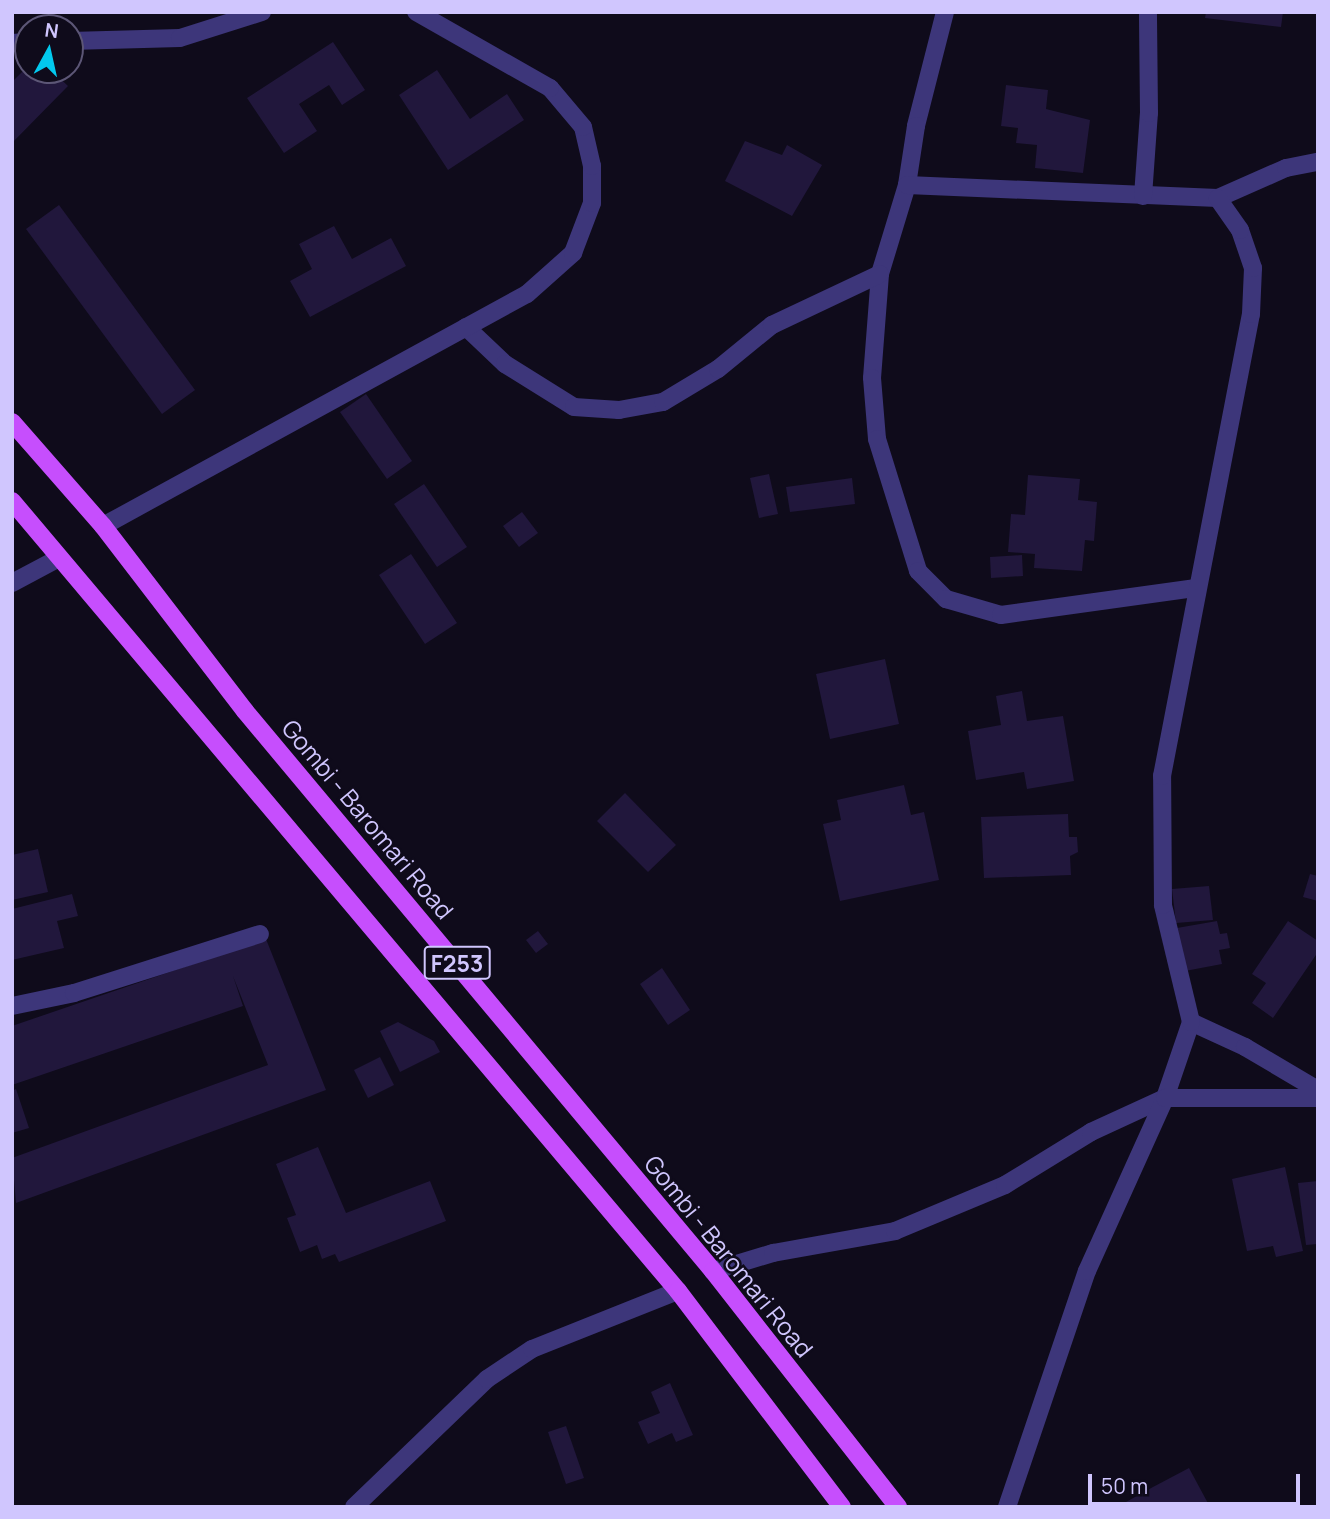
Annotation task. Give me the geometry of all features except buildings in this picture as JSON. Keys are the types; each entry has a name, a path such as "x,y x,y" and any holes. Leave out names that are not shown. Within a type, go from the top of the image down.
{"main road":[{"name":"Gombi - Baromari Road","path":"12,422 103,526 245,711 713,1271 898,1507"},
{"name":"F253","path":"12,501 678,1291 842,1507"}],"street":[{"path":"84,41 180,38 262,12"},
{"path":"103,526 527,294 573,253 592,203 592,166 583,127 550,88 416,12"},
{"path":"944,12 916,126 906,185 880,274 872,378 877,439 918,571 946,599 1001,615 1196,588"},
{"path":"1143,196 1149,113 1148,12"},
{"path":"906,185 1217,198 1286,167 1318,162"},
{"path":"1007,1507 1087,1271 1165,1098 1191,1022 1163,905 1163,776 1196,588 1251,314 1253,268 1240,230 1217,198"},
{"path":"466,327 505,364 574,407 619,410 663,402 718,369 772,326 880,274"},
{"path":"12,583 59,558"},
{"path":"12,1006 74,993 260,934"},
{"path":"1191,1022 1245,1047 1318,1090"},
{"path":"713,1271 772,1252 895,1231 1005,1185 1091,1132 1165,1098 1318,1098"},
{"path":"354,1507 487,1379 532,1349 678,1291"}]}
